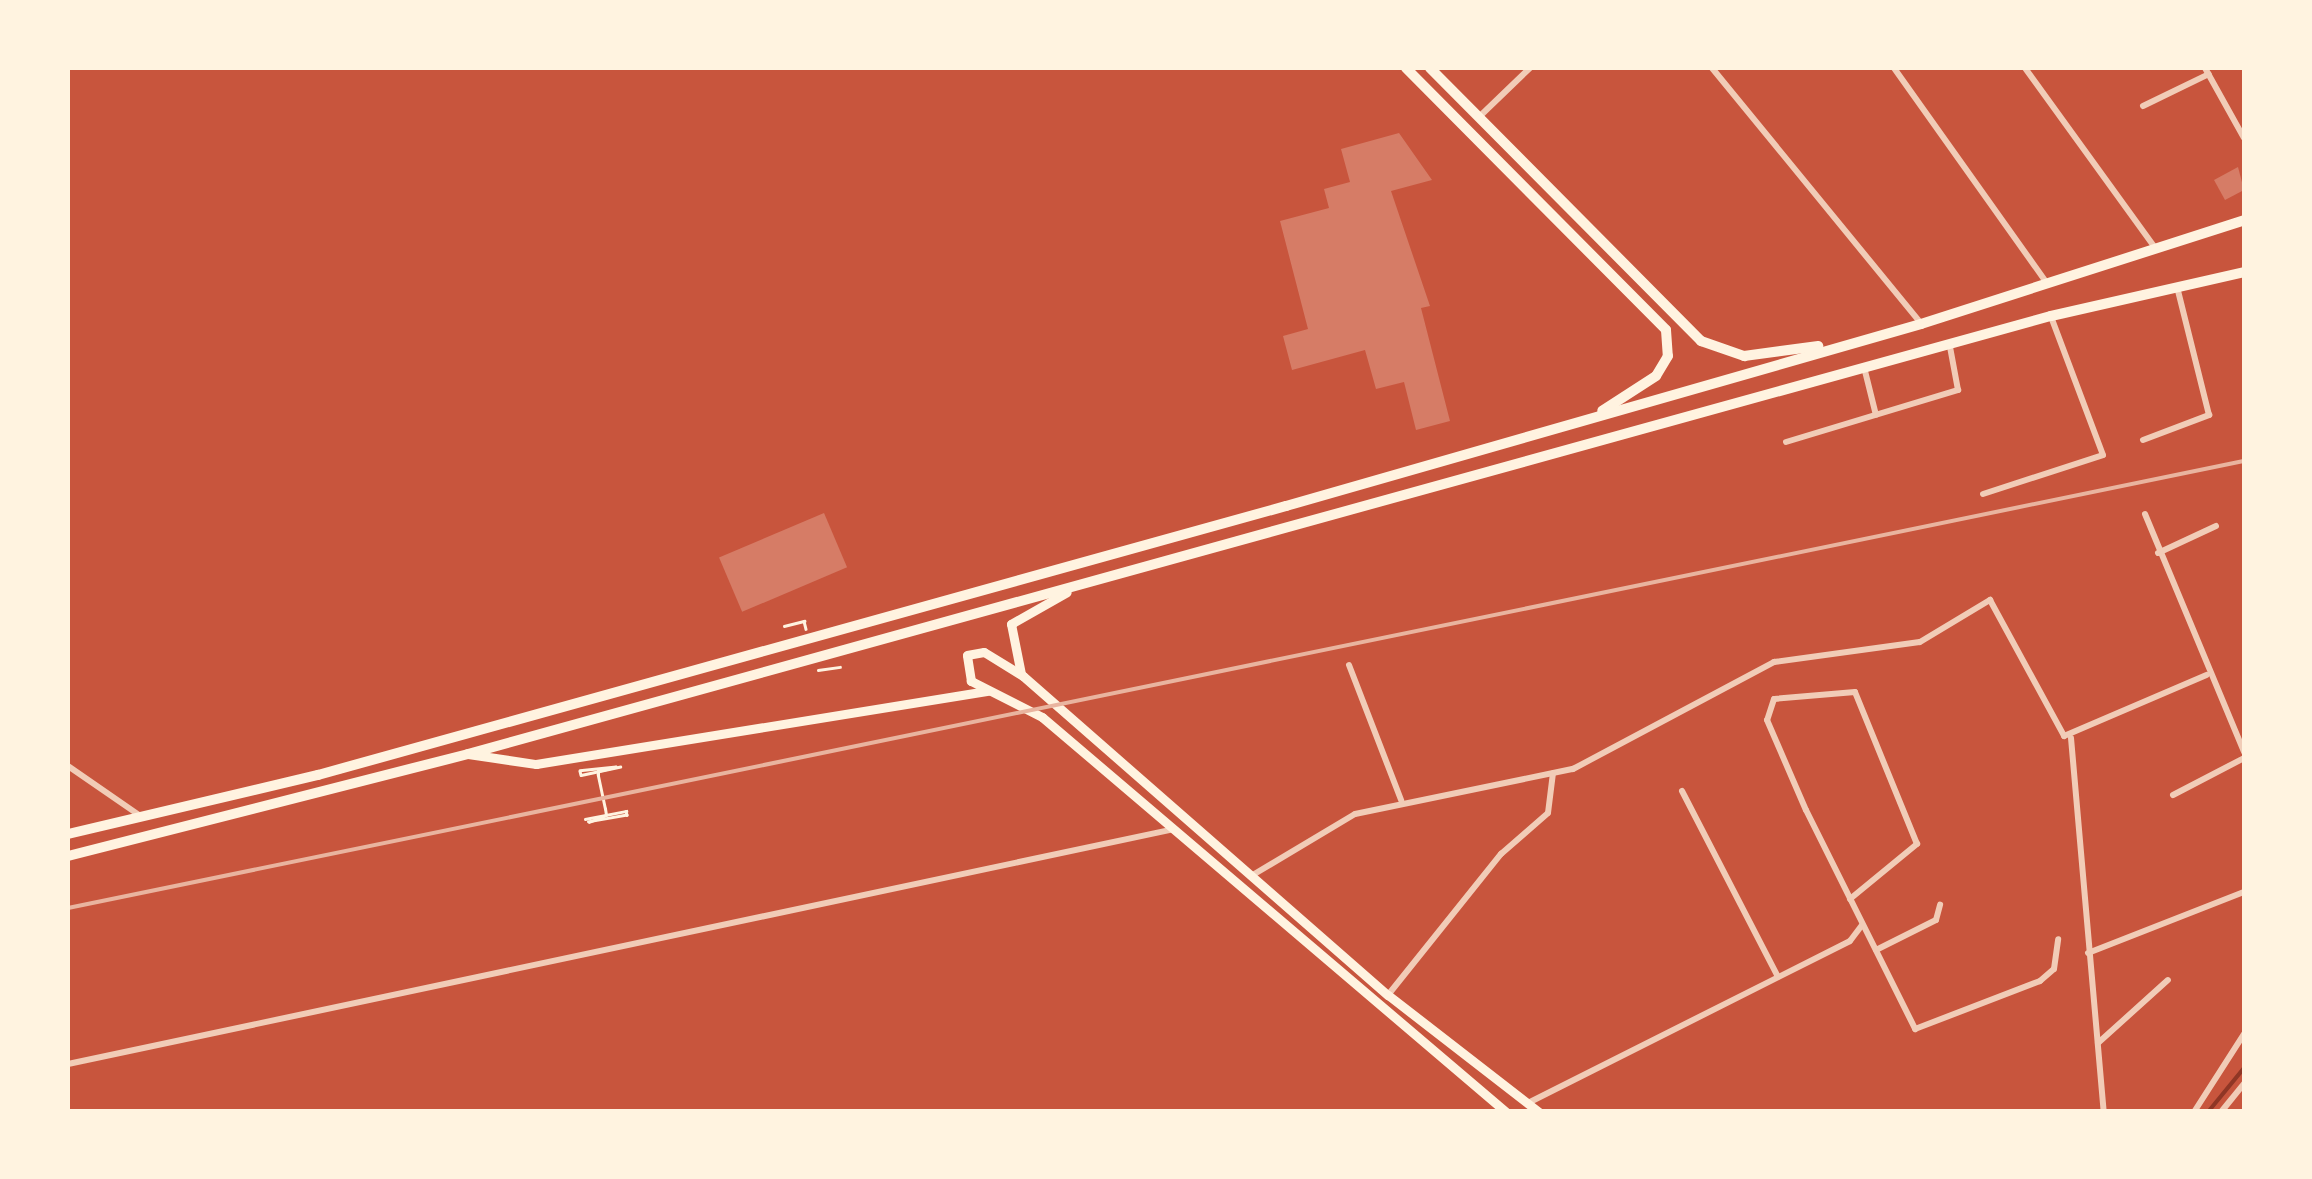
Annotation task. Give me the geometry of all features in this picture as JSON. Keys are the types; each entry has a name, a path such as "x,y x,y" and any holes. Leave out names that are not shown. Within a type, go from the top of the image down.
{"highway":[{"path":"1406,68 1666,330 1668,356 1656,376 1587,419"},
{"path":"1430,68 1701,341 1757,356 1854,341"},
{"path":"68,834 143,818 1587,419 1922,324 2244,220"},
{"path":"68,856 468,754 1865,371 2050,316 2244,272"}],"main road":[{"path":"1023,676 1008,643 1014,619 1106,577"},
{"path":"1506,1112 1170,830 1036,712 988,691 962,669 976,650 1023,676 1388,995 1539,1112"},
{"path":"468,754 536,764 988,691"}],"street":[{"path":"1478,118 1530,68"},
{"path":"1712,68 1922,324"},
{"path":"1894,68 2047,283"},
{"path":"2025,68 2156,250"},
{"path":"2143,106 2207,71 2244,138"},
{"path":"2143,440 2210,416 2177,287"},
{"path":"1983,494 2103,455 2050,316"},
{"path":"1786,442 1958,390 1950,347"},
{"path":"1865,371 1876,415"},
{"path":"2145,514 2206,675 2244,755 2173,795"},
{"path":"2158,554 2216,526"},
{"path":"1250,876 1329,825 1400,800 1553,772 1774,662 1912,644 1990,600 2052,726 2071,738"},
{"path":"1349,665 1400,800"},
{"path":"2071,738 2206,675"},
{"path":"1850,900 1918,844 1855,692 1774,699 1768,720 1850,900 1870,942 1919,1031 2040,982 2054,968 2058,940"},
{"path":"2071,738 2104,1112"},
{"path":"68,766 143,818"},
{"path":"1388,995 1500,854 1548,813 1553,772"},
{"path":"1682,790 1778,977"},
{"path":"68,1064 1170,830"},
{"path":"2088,953 2244,892"},
{"path":"1876,950 1936,920 1940,904"},
{"path":"1528,1103 1850,941 1862,925"},
{"path":"1850,941 1870,942"},
{"path":"2098,1044 2168,980"},
{"path":"2194,1112 2244,1034"},
{"path":"2226,1109 2244,1084"}],"path":[{"path":"784,626 804,621"},
{"path":"818,672 840,667"},
{"path":"585,818 626,811 628,815 590,822 606,815 598,771 615,763 580,770 581,774 620,767"}],"building":[{"path":"1399,133 1432,180 1391,191 1430,306 1421,308 1450,421 1416,430 1404,382 1376,389 1365,350 1292,370 1283,336 1308,329 1280,221 1329,208 1324,189 1350,182 1341,149"},
{"path":"2238,167 2244,190 2225,200 2214,180"},
{"path":"824,513 847,567 742,612 719,558"}],"waterway":[{"path":"2208,1112 2244,1068"}],"railway":[{"path":"68,908 2244,461"}]}
